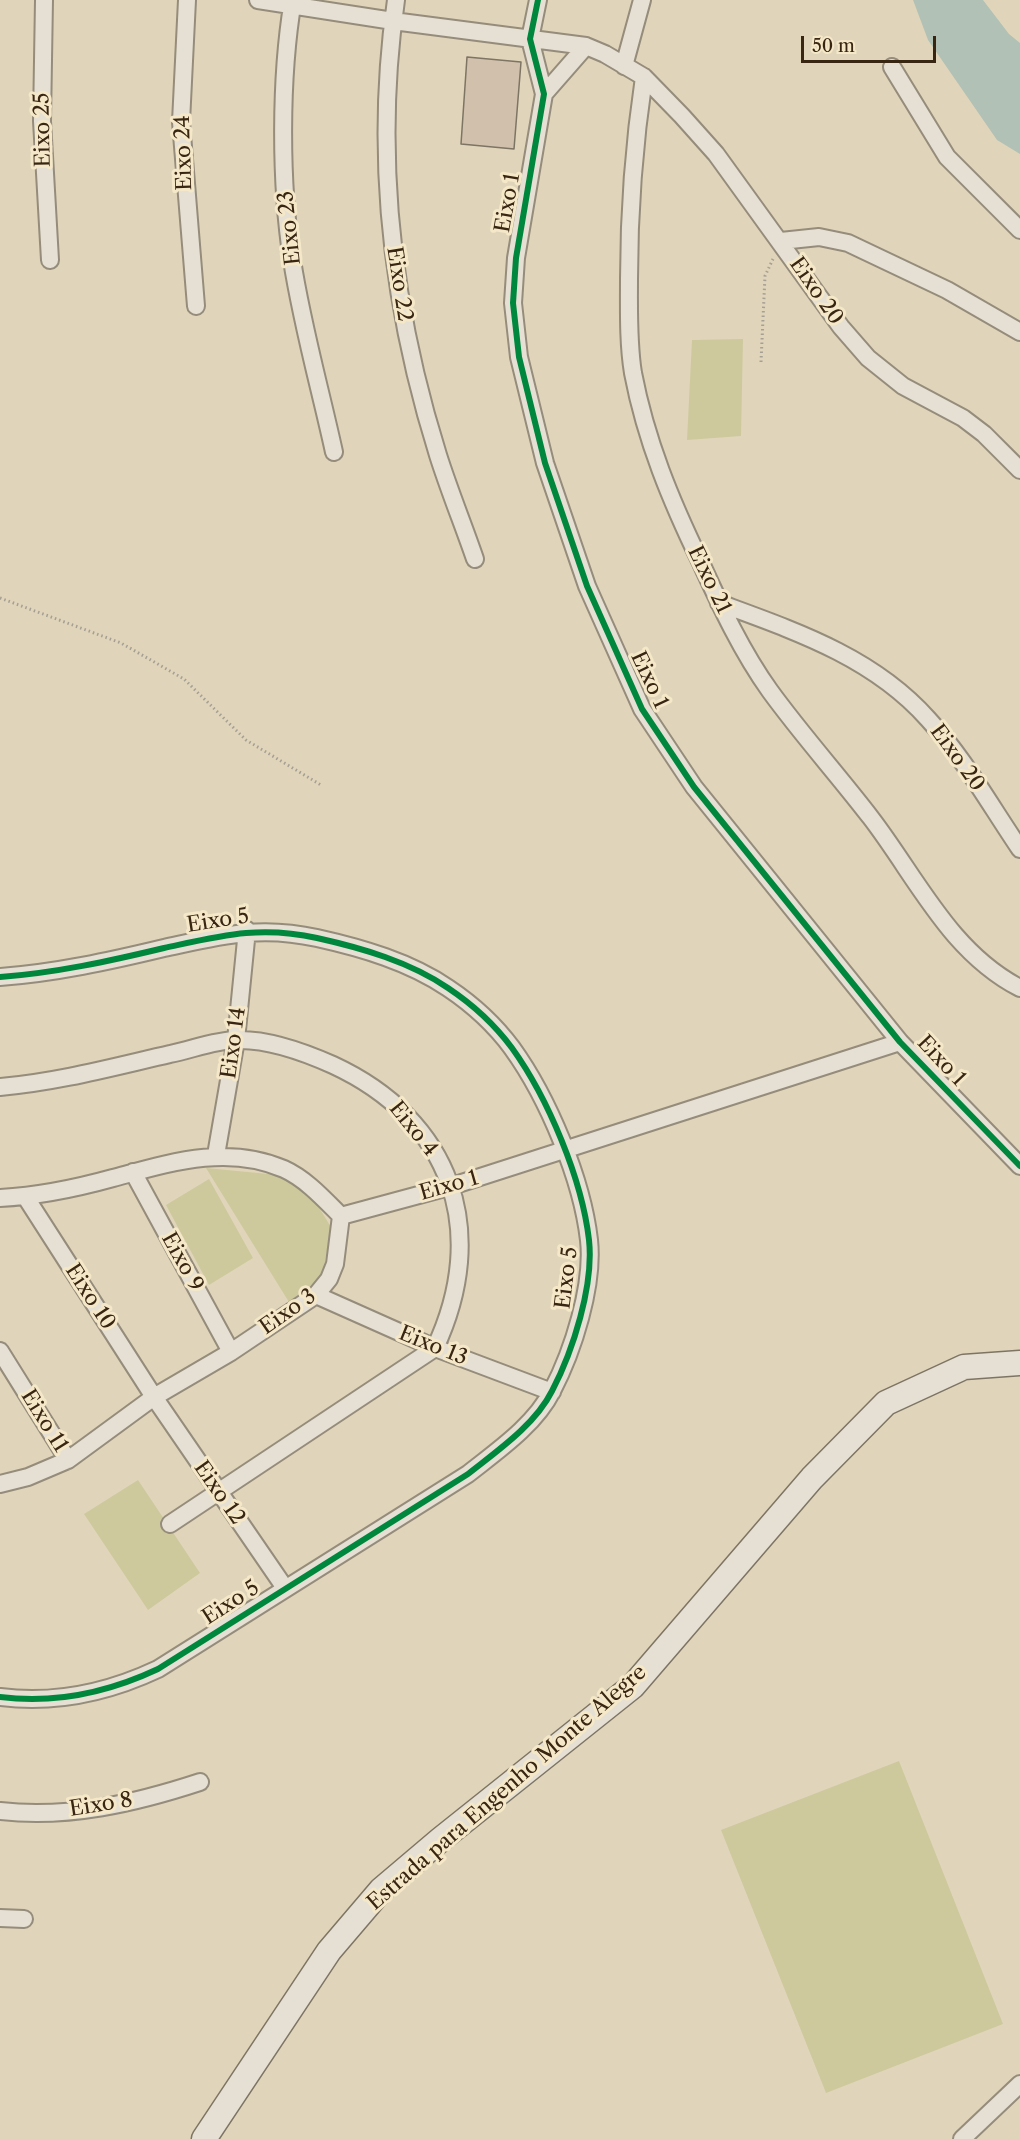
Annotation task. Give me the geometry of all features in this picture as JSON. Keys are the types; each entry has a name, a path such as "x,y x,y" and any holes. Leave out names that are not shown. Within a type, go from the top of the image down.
{"street":[{"name":"Eixo 25","path":"44,0 42,121 50,260"},
{"name":"Eixo 24","path":"187,0 181,122 196,306"},
{"path":"258,0 293,2 393,21 586,46 644,77"},
{"name":"Eixo 22","path":"396,0 387,147 396,280 408,339 438,456 475,559"},
{"path":"538,0 530,39 544,94"},
{"path":"624,66 642,0"},
{"name":"Eixo 23","path":"293,2 287,66 284,150 292,259 334,452"},
{"path":"544,94 586,46"},
{"path":"892,67 947,157 1020,230"},
{"name":"Eixo 20","path":"644,77 716,154 841,327 868,358 903,386 963,418 984,434 1020,470"},
{"name":"Eixo 21","path":"644,77 636,129 629,247 629,304 633,370 649,440 664,485 719,603 769,690 873,820 953,933 1002,978 1020,988"},
{"name":"Eixo 1","path":"544,94 516,258 513,303 519,357 545,463 587,586 642,709 664,744 739,846 900,1042 1020,1166"},
{"path":"781,241 819,237 848,243 947,290 1020,332"},
{"name":"Eixo 20","path":"719,603 846,654 885,680 928,718 963,762 1020,849"},
{"name":"Eixo 5","path":"0,977 70,968 247,930 315,937 354,947 416,970 447,988 492,1025 512,1048 535,1085 564,1150 580,1201 589,1241 580,1313 572,1342 552,1392 536,1414 500,1449 468,1474 158,1669 123,1685 90,1694 33,1701 0,1697"},
{"name":"Eixo 14","path":"216,1155 236,1040 247,930"},
{"name":"Eixo 4","path":"0,1087 93,1073 236,1040 262,1042 297,1051 363,1079 384,1094 413,1122 434,1150 452,1186 459,1239 458,1270 447,1321 435,1348"},
{"name":"Eixo 1","path":"340,1216 452,1186 900,1042"},
{"path":"0,1198 25,1196 216,1155 284,1169 304,1181 340,1216"},
{"name":"Eixo 9","path":"133,1172 231,1352"},
{"name":"Eixo 10","path":"25,1196 154,1397"},
{"name":"Eixo 3","path":"0,1484 28,1477 68,1460 154,1397 231,1352 316,1295 329,1279 335,1264 340,1216"},
{"name":"Eixo 13","path":"316,1295 435,1348 552,1392"},
{"path":"170,1524 435,1348"},
{"name":"Eixo 11","path":"0,1351 68,1460"},
{"name":"Estrada para Engenho Monte Alegre","path":"204,2139 329,1951 381,1890 633,1686 812,1478 886,1403 964,1368 1020,1363"},
{"name":"Eixo 12","path":"154,1397 285,1588"},
{"name":"Eixo 8","path":"0,1811 34,1813 94,1809 161,1795 200,1782"},
{"path":"0,1918 24,1919"},
{"path":"962,2139 1020,2084"}],"path":[{"path":"761,362 765,276 781,241"},
{"path":"0,598 121,643 184,679 246,740 321,785"}],"shaded area":[{"path":"913,0 983,0 1009,34 1020,43 1020,154 997,140 928,40"},
{"path":"743,339 741,436 687,440 692,340"},
{"path":"206,1168 279,1175 313,1198 331,1227 323,1273 292,1307"},
{"path":"209,1179 253,1258 209,1285 166,1205"},
{"path":"138,1480 200,1573 148,1610 84,1514"},
{"path":"899,1761 1003,2024 826,2093 721,1830"}],"building":[{"path":"467,57 521,62 514,149 461,144"}],"cycle path":[{"path":"538,0 530,39 544,94 516,258 513,303 519,357 545,463 587,586 642,709 694,787 900,1042 1020,1166"},
{"path":"0,977 103,962 203,940 258,932 296,934 317,938 368,951 402,963 448,988 483,1015 505,1039 525,1068 550,1115 571,1166 585,1216 590,1258 580,1317 567,1357 552,1391 526,1426 468,1474 158,1669 120,1684 80,1695 41,1699 0,1697"}]}
